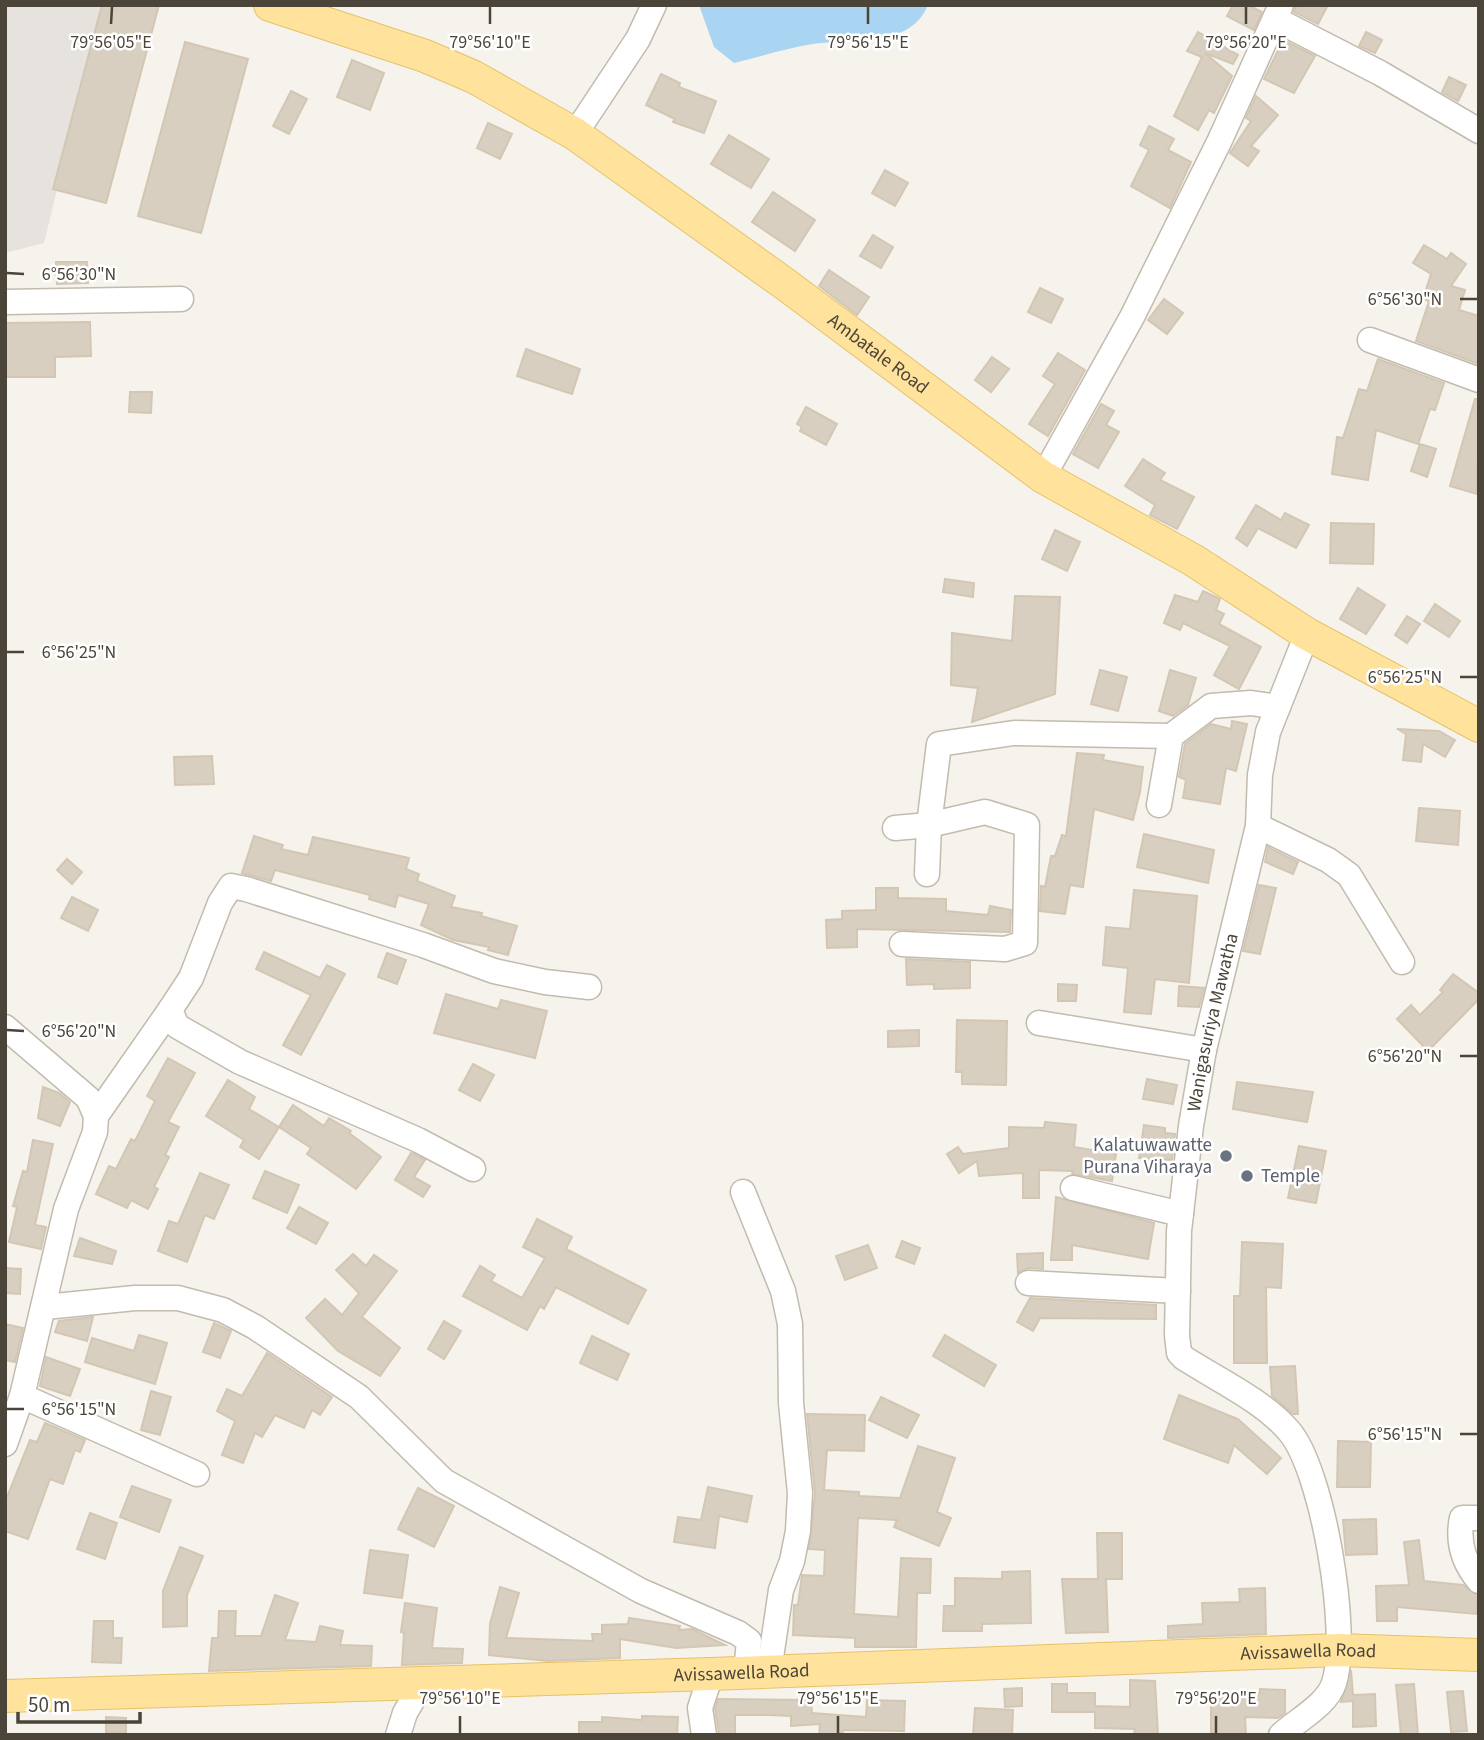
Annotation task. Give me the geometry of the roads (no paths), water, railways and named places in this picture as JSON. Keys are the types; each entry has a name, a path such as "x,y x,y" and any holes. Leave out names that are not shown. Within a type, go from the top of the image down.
{"main road":[{"name":"Ambatale Road","path":"270,5 425,56 474,77 575,134 785,284 1042,477 1193,561 1307,634 1479,726"},
{"name":"Avissawella Road","path":"5,1696 711,1674 1339,1650 1479,1655"}],"street":[{"path":"575,134 638,39 654,5"},
{"path":"1042,477 1138,305 1220,140 1278,12 1479,131"},
{"path":"5,302 181,299"},
{"path":"1370,340 1479,380"},
{"name":"Wanigasuriya Mawatha","path":"1307,634 1268,732 1260,775 1258,826 1204,1050 1181,1214 1177,1335 1180,1353 1277,1419 1302,1451 1315,1490 1334,1580 1338,1604 1339,1650"},
{"path":"927,874 929,825 939,744 1014,733 1171,736 1211,706 1251,703 1278,707"},
{"path":"1159,805 1171,736"},
{"path":"895,828 929,825 985,812 1027,825 1025,943 1005,949 902,944"},
{"path":"1258,826 1328,860 1349,875 1402,962"},
{"path":"96,1116 191,978 220,903 231,886 424,944 494,971 589,988"},
{"path":"170,1010 177,1026 240,1062 418,1140 473,1169"},
{"path":"1039,1023 1204,1050"},
{"path":"5,1027 88,1098 96,1116 95,1132 58,1239 45,1307 22,1396 6,1442"},
{"path":"1073,1188 1181,1214"},
{"path":"743,1192 783,1291 790,1324 791,1403 800,1493 799,1531 792,1561 780,1590 758,1672"},
{"path":"1028,1283 1178,1291"},
{"path":"45,1307 135,1298 178,1298 202,1303 234,1315 359,1396 444,1481 640,1591 749,1641 758,1672"},
{"path":"22,1396 197,1474"},
{"path":"1479,1518 1462,1518 1457,1538 1469,1570 1479,1581"},
{"path":"1281,1735 1321,1702 1334,1686 1339,1650"},
{"path":"704,1735 700,1708 711,1674"},
{"path":"398,1735 405,1713 423,1682"}],"water":[{"path":"699,5 928,5 908,29 894,35 862,41 803,46 734,63 714,47"}],"place":[{"name":"Kalatuwawatte Purana Viharaya","path":"1226,1156"},
{"name":"Temple","path":"1247,1176"}]}
